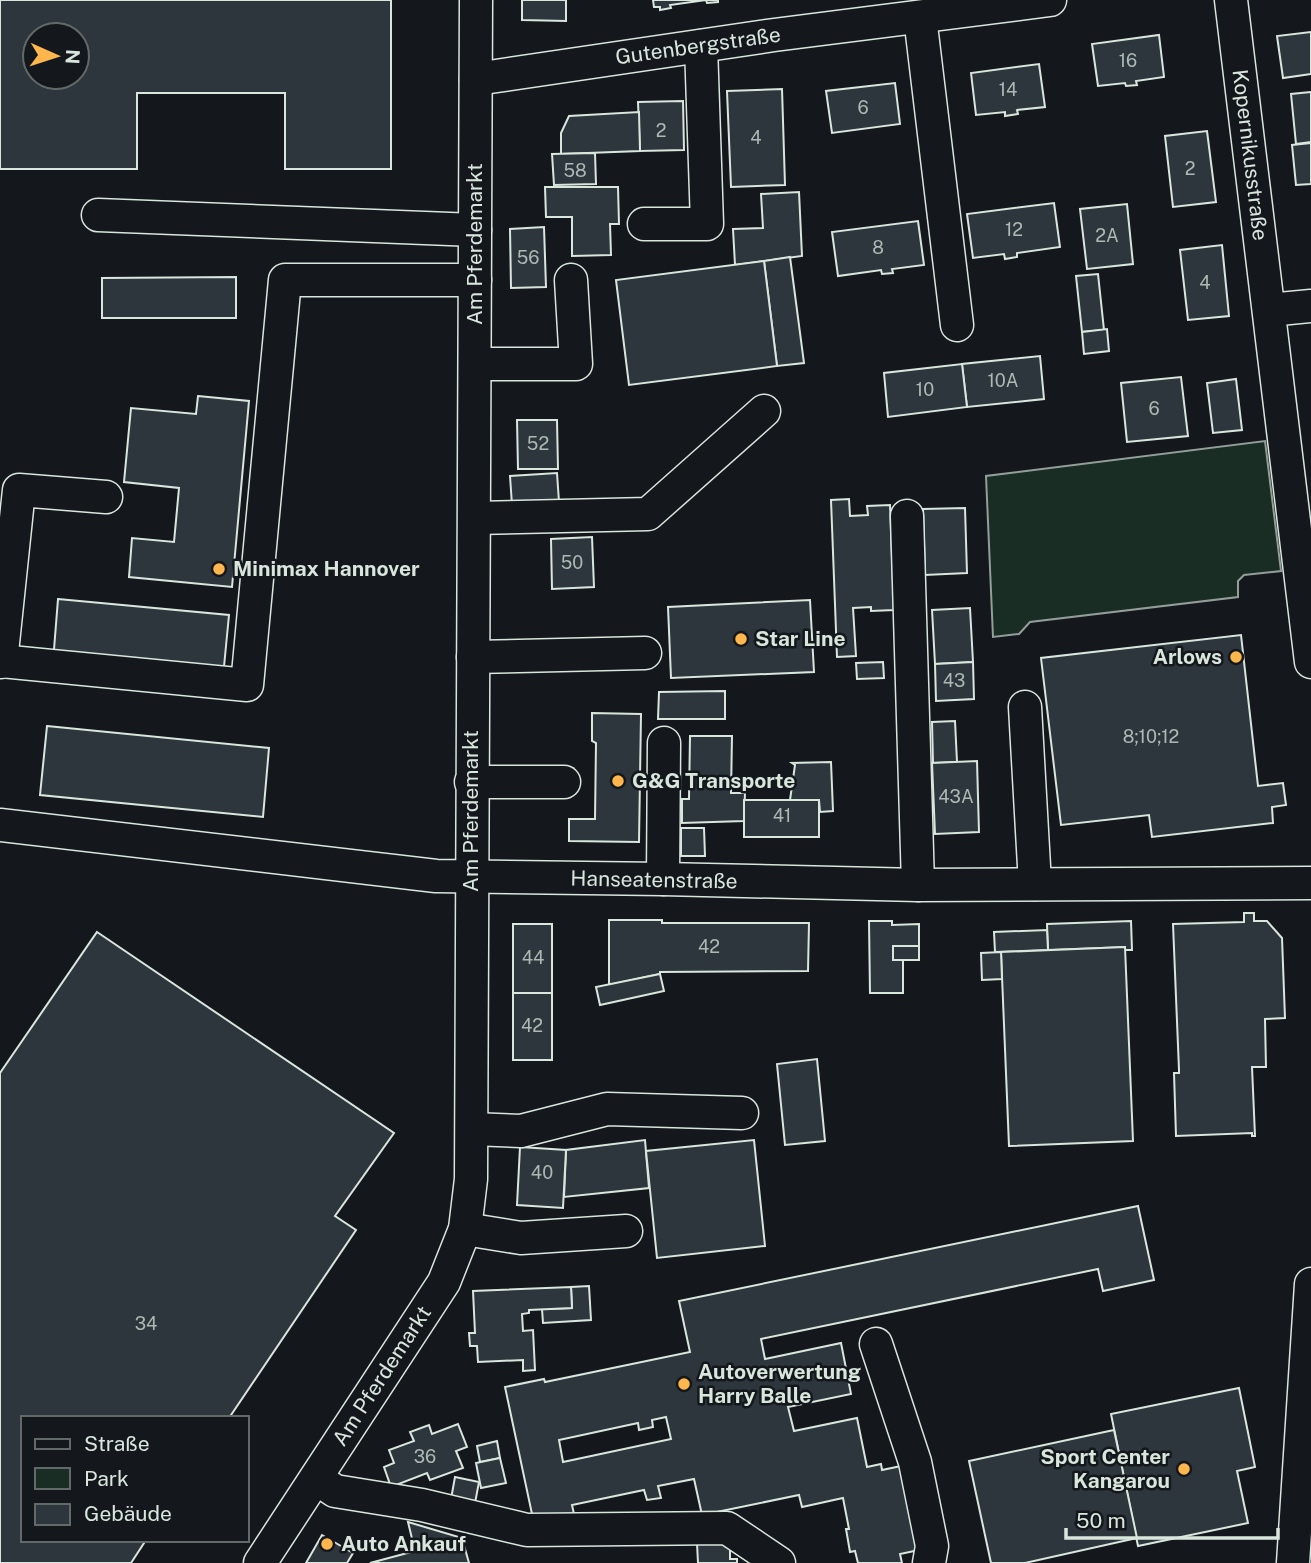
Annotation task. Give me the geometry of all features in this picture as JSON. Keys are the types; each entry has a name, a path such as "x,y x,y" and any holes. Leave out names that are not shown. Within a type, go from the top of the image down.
{"street":[{"name":"Am Pferdemarkt","path":"260,1563 444,1282 465,1229 471,1179 476,0"},
{"name":"Gutenbergstraße","path":"476,79 1050,0"},
{"name":"Kopernikusstraße","path":"1231,0 1311,662"},
{"path":"920,17 957,325"},
{"path":"644,224 707,224 701,46"},
{"path":"98,215 475,230"},
{"path":"106,496 19,490 1,662 247,685 285,280 475,280"},
{"path":"475,364 576,365 571,280"},
{"path":"1269,310 1311,306"},
{"path":"475,518 648,514 764,411"},
{"path":"907,516 918,885"},
{"path":"473,657 645,653"},
{"path":"1025,707 1035,884"},
{"path":"663,878 664,743"},
{"path":"471,782 564,782"},
{"name":"Hanseatenstraße","path":"0,825 413,875 918,885 1311,883"},
{"path":"471,1129 521,1130 607,1110 741,1113"},
{"path":"465,1229 521,1238 626,1231"},
{"path":"1293,1563 1311,1284"},
{"path":"876,1344 915,1462 932,1546 929,1563"},
{"path":"316,1478 335,1491 422,1505 527,1530 727,1528 779,1563"}],"green space":[{"path":"1265,441 1281,571 1244,575 1238,581 1238,597 1030,622 1019,634 993,637 986,476"}],"building":[{"path":"0,0 391,0 391,169 285,169 285,93 137,93 137,169 0,169"},
{"path":"522,0 566,0 566,21 522,20"},
{"path":"653,0 706,0 670,5 671,8 660,10 660,7 654,7"},
{"path":"1311,32 1311,74 1283,78 1277,36"},
{"path":"1159,35 1164,77 1136,81 1137,85 1126,86 1125,83 1098,86 1092,44"},
{"path":"1039,64 1045,107 1017,110 1018,114 1005,116 1005,112 976,115 971,73"},
{"path":"895,83 900,124 832,133 826,91"},
{"path":"782,89 785,185 731,187 727,91"},
{"path":"1311,92 1311,142 1296,144 1291,94"},
{"path":"683,101 684,150 640,151 638,102"},
{"path":"639,112 640,151 561,154 561,133 569,116"},
{"path":"1207,131 1216,202 1173,207 1165,136"},
{"path":"1311,143 1311,184 1296,185 1292,145"},
{"path":"595,153 596,184 554,185 552,154"},
{"path":"545,187 618,187 619,224 610,224 611,255 572,256 572,217 546,217"},
{"path":"799,192 802,256 735,265 733,229 763,228 761,194"},
{"path":"1054,203 1060,247 1017,253 1017,257 1005,259 1004,254 973,258 967,214"},
{"path":"1127,204 1133,264 1087,269 1080,209"},
{"path":"918,221 924,265 892,269 893,273 882,274 881,270 838,276 832,232"},
{"path":"544,227 546,287 511,288 510,229"},
{"path":"1222,245 1229,316 1188,320 1180,250"},
{"path":"790,257 804,363 777,366 764,261"},
{"path":"764,261 777,366 629,385 616,280"},
{"path":"1098,274 1104,330 1082,332 1076,276"},
{"path":"236,277 236,318 102,318 102,278"},
{"path":"1107,329 1109,351 1084,354 1082,332"},
{"path":"1040,356 1044,399 967,407 962,364"},
{"path":"962,364 967,407 888,417 884,373"},
{"path":"1181,377 1188,436 1127,442 1121,383"},
{"path":"1236,379 1242,430 1213,433 1207,383"},
{"path":"198,396 249,401 232,587 129,577 132,538 174,542 179,488 124,482 131,408 196,414"},
{"path":"517,420 557,420 558,469 518,469"},
{"path":"557,473 559,502 512,505 510,476"},
{"path":"849,499 850,516 868,515 867,506 890,505 894,610 871,611 871,607 853,608 856,656 837,657 831,500"},
{"path":"965,508 967,573 925,575 923,509"},
{"path":"592,537 594,587 552,589 551,539"},
{"path":"58,599 229,615 223,677 53,662"},
{"name":"Star Line","path":"810,600 814,672 671,678 668,607"},
{"path":"970,608 973,662 935,664 932,610"},
{"path":"1241,635 1258,786 1283,783 1286,805 1272,807 1273,823 1152,837 1149,815 1061,825 1041,658"},
{"path":"883,662 884,678 857,679 856,663"},
{"path":"973,662 974,699 936,701 935,664"},
{"path":"725,691 725,719 658,719 659,692"},
{"name":"G&G Transporte","path":"592,713 641,714 639,842 569,841 569,819 595,819 596,743 592,741"},
{"path":"955,721 957,762 933,763 932,722"},
{"path":"47,726 269,748 263,817 40,795"},
{"path":"690,736 732,736 731,793 745,793 744,821 682,823 682,799 689,799"},
{"path":"977,761 979,832 935,834 932,763"},
{"path":"831,762 833,811 820,812 819,800 790,800 795,765 792,763"},
{"path":"744,800 819,800 819,837 744,837"},
{"path":"681,828 704,828 705,856 681,856"},
{"path":"1244,913 1254,913 1254,921 1267,921 1282,938 1285,1018 1265,1019 1266,1067 1252,1067 1255,1136 1252,1136 1252,1133 1176,1136 1174,1073 1179,1073 1179,1070 1173,924 1244,922"},
{"path":"609,920 662,920 662,923 809,923 808,971 660,972 609,985"},
{"path":"869,921 892,921 892,925 919,924 919,946 893,946 893,960 903,960 903,993 870,993"},
{"path":"1131,921 1132,950 1125,950 1125,947 1048,950 1047,924"},
{"path":"513,924 552,924 552,993 513,993"},
{"path":"1047,930 1048,950 995,952 994,932"},
{"path":"97,932 394,1133 335,1216 356,1230 230,1416 21,1416 21,1542 145,1542 131,1563 0,1563 0,1073"},
{"path":"893,946 919,946 919,960 893,960"},
{"path":"1125,947 1133,1141 1009,1146 1001,952"},
{"path":"1001,952 1002,979 982,980 981,953"},
{"path":"660,974 664,991 600,1005 596,987"},
{"path":"513,993 552,993 552,1060 513,1060"},
{"path":"817,1059 825,1141 785,1145 777,1064"},
{"path":"645,1140 649,1188 564,1197 566,1150"},
{"path":"754,1140 765,1246 657,1258 646,1151"},
{"path":"520,1147 566,1150 563,1208 517,1205"},
{"name":"Autoverwertung Harry Balle","path":"1138,1206 1154,1280 1103,1291 1098,1269 761,1339 765,1359 841,1343 851,1394 788,1407 794,1431 857,1418 867,1467 881,1464 882,1470 906,1465 924,1549 900,1554 902,1563 858,1563 855,1551 850,1552 843,1498 802,1507 799,1495 702,1515 694,1479 658,1486 661,1498 647,1500 644,1490 572,1505 574,1514 532,1514 505,1387 544,1379 545,1382 690,1352 679,1301","holes":["666,1417 671,1439 563,1462 559,1440 638,1423 639,1430 653,1427 652,1420"]},
{"path":"589,1286 591,1320 543,1323 542,1309 572,1308 571,1287"},
{"path":"571,1287 572,1308 529,1310 529,1313 522,1314 523,1331 533,1330 535,1370 523,1371 523,1360 478,1362 477,1346 470,1346 469,1333 475,1333 473,1291"},
{"name":"Sport Center Kangarou","path":"1239,1388 1255,1467 1237,1471 1248,1523 1138,1546 1111,1414"},
{"path":"458,1424 467,1447 456,1451 463,1468 430,1480 427,1473 391,1487 384,1467 394,1463 389,1450 414,1441 410,1432 429,1425 432,1434"},
{"path":"1114,1430 1137,1538 1025,1563 991,1563 969,1461"},
{"path":"497,1441 500,1458 480,1462 477,1446"},
{"path":"500,1458 506,1483 481,1488 476,1463"},
{"path":"455,1477 479,1482 475,1503 451,1499"},
{"path":"408,1522 462,1538 469,1563 370,1563 415,1551"},
{"name":"Auto Ankauf","path":"322,1535 353,1553 347,1563 306,1563"},
{"path":"697,1543 730,1543 730,1559 737,1559 737,1563 698,1563"}],"place":[{"name":"Minimax Hannover","path":"219,569"},
{"name":"Star Line","path":"741,639"},
{"name":"Arlows","path":"1236,657"},
{"name":"G&G Transporte","path":"618,781"},
{"name":"Autoverwertung Harry Balle","path":"684,1384"},
{"name":"Sport Center Kangarou","path":"1184,1469"},
{"name":"Auto Ankauf","path":"327,1544"}]}
